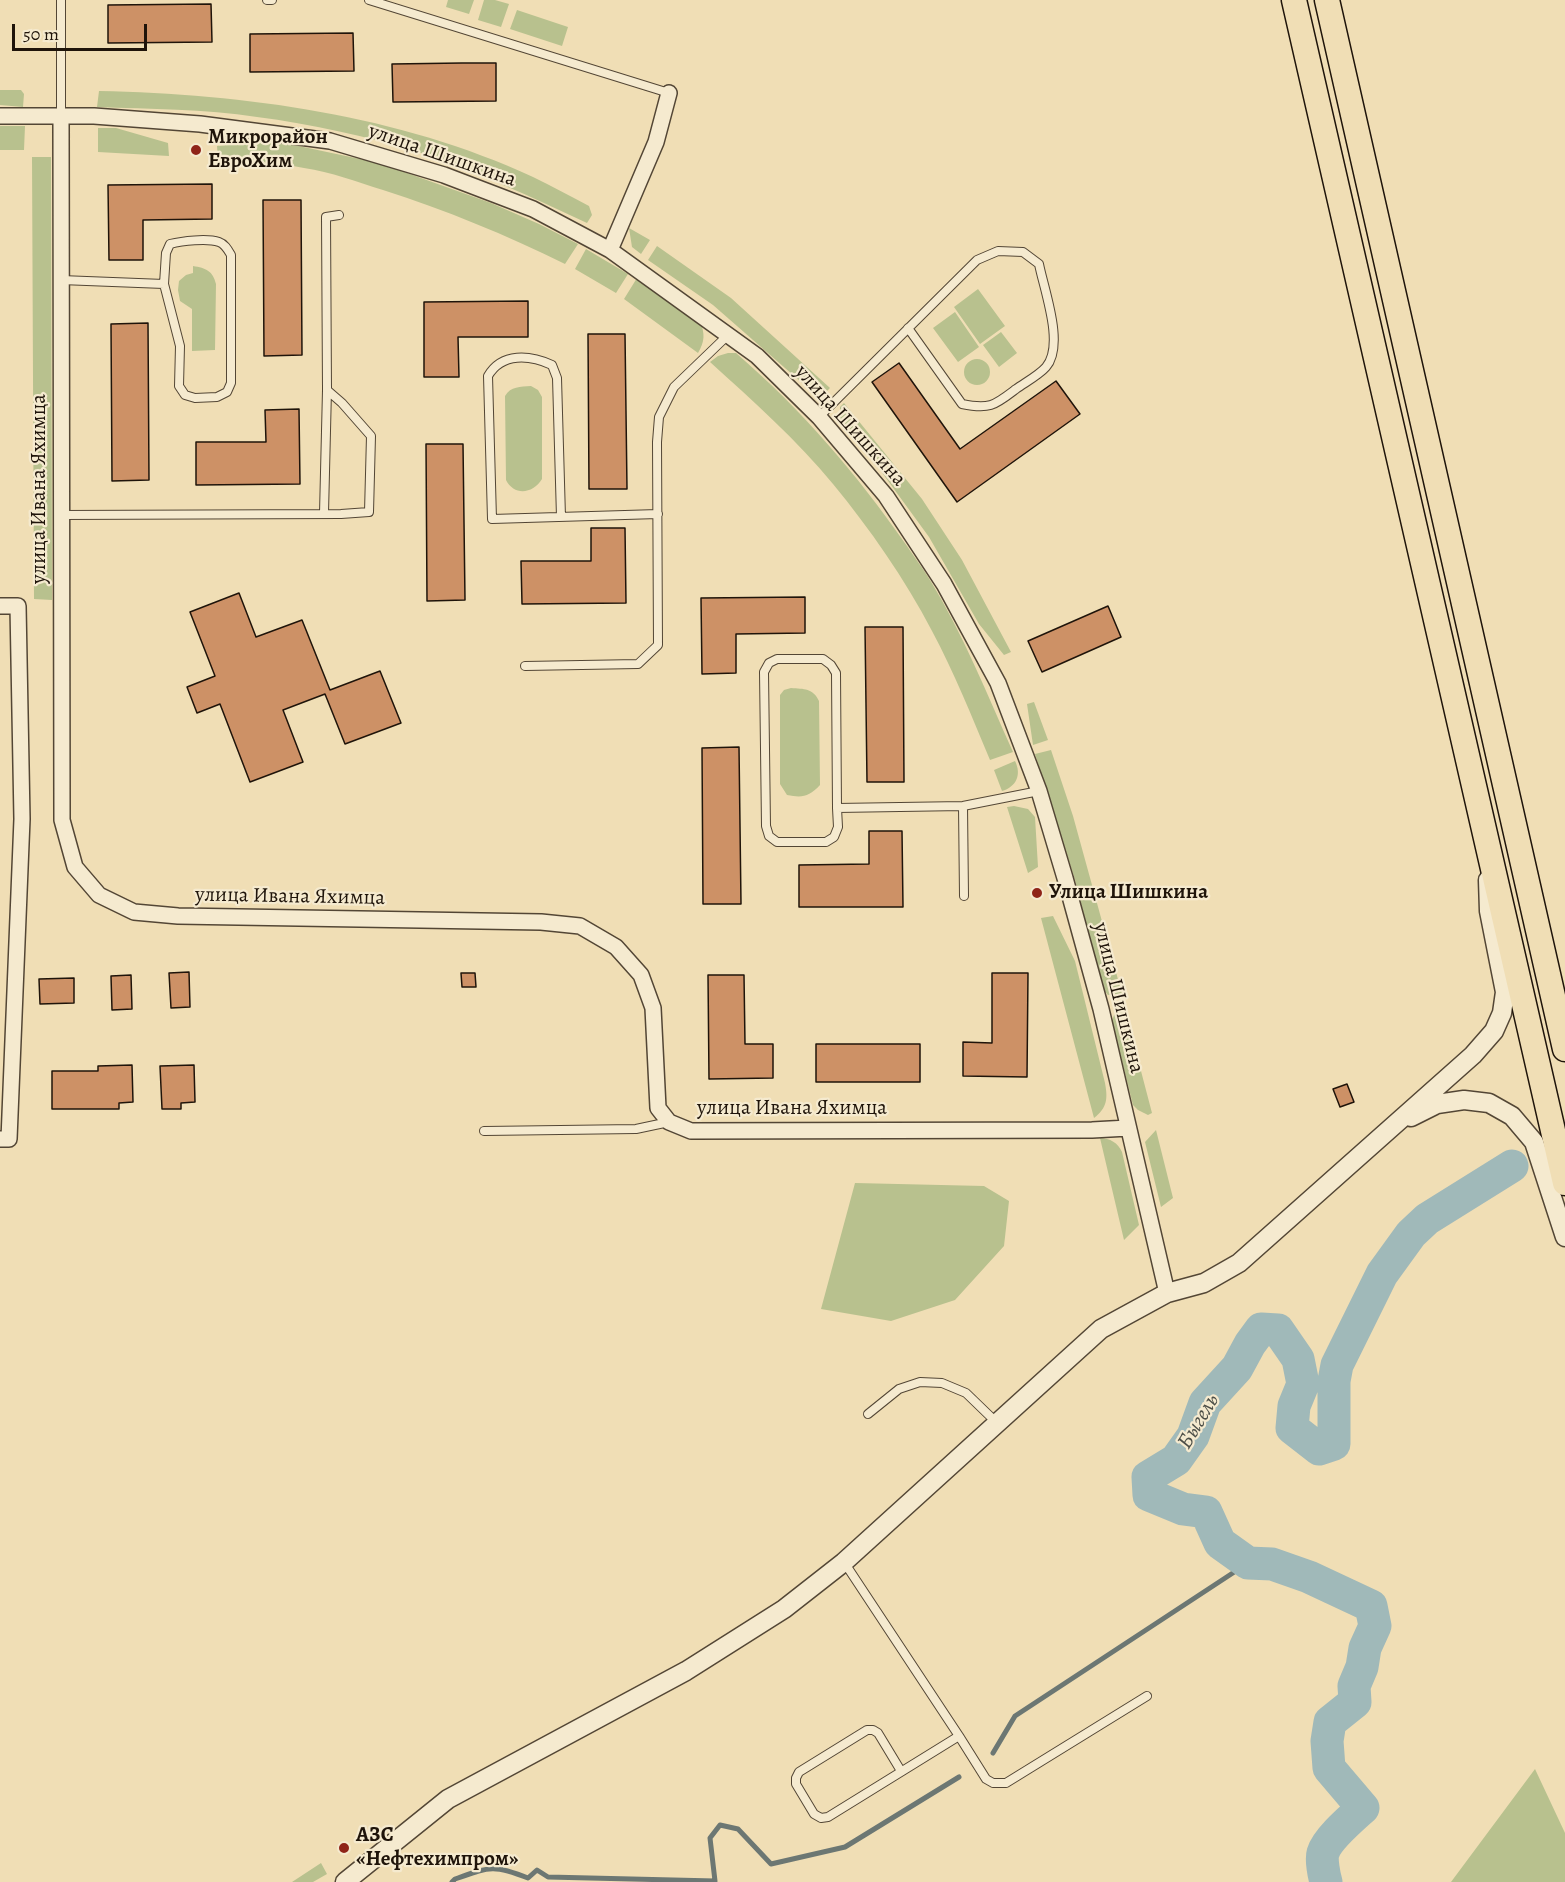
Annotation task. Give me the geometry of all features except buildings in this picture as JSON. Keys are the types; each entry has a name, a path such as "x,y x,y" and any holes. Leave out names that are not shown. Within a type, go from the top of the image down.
{"highway":[{"path":"1294,0 1565,1183"},
{"path":"1326,0 1565,1049"}],"street":[{"path":"610,250 656,142 669,93"},
{"name":"улица Шишкина","path":"0,116 94,116 200,124 330,141 444,175 533,209 610,250 757,356 819,417 886,496 944,584 998,684 1039,791 1101,1009 1167,1293"},
{"name":"улица Ивана Яхимца","path":"61,116 62,820 75,867 99,895 134,912 178,916 541,922 580,926 616,947 641,975 653,1008 658,1108 669,1122 691,1131 1128,1128"},
{"path":"0,606 18,606 22,819 9,1139 0,1139"},
{"path":"345,1882 448,1799 686,1671 784,1609 844,1562 1101,1329 1167,1293 1204,1283 1239,1263 1473,1055 1494,1031 1502,1013 1504,992 1489,911 1486,842"},
{"path":"1390,1127 1437,1104 1464,1100 1489,1103 1512,1116 1534,1142 1565,1237"}],"lane":[{"path":"61,0 61,116"},
{"path":"267,0 272,0"},
{"path":"369,0 669,93"},
{"path":"324,513 327,390 326,217 339,215"},
{"path":"181,241 219,242 227,247 231,255 231,383 227,392 217,397 195,398 185,394 179,386 180,346 164,284 166,253 170,244 181,241"},
{"path":"819,417 908,328 977,260 998,251 1023,252 1039,264 1055,338 1054,352 1046,367 996,404 980,408 962,404 908,328"},
{"path":"62,280 164,284"},
{"path":"525,666 638,664 658,645 659,417 674,387 727,336"},
{"path":"561,518 557,378 552,364 538,358 509,358 495,365 488,376 492,519 561,518 658,514"},
{"path":"61,515 369,512 371,436 342,403 327,390"},
{"path":"777,659 823,659 836,673 837,808 838,827 834,837 826,842 777,842 769,836 766,826 765,672 769,663 777,659"},
{"path":"837,808 963,806 1039,791"},
{"path":"963,806 964,896"},
{"path":"484,1131 636,1129 669,1122"},
{"path":"868,1414 899,1389 920,1382 942,1383 966,1393 998,1423"},
{"path":"844,1562 986,1779 993,1783 1006,1783 1147,1696"},
{"path":"901,1771 878,1733 867,1730 800,1772 796,1778 796,1784 814,1814 822,1818 828,1817 959,1736"}],"green space":[{"path":"448,0 474,0 469,14 446,7"},
{"path":"484,0 509,4 501,27 478,20"},
{"path":"517,10 568,27 562,46 510,29"},
{"path":"0,90 21,90 24,94 23,107 0,105"},
{"path":"99,91 154,93 265,103 375,123 482,156 533,177 589,206 592,215 587,223 461,167 378,141 318,127 237,114 97,107"},
{"path":"0,126 25,126 24,150 0,150"},
{"path":"98,128 116,128 168,143 169,156 98,152"},
{"path":"275,141 379,163 491,203 578,244 565,264 453,215 344,178 282,164 218,160 217,146"},
{"path":"32,157 51,157 52,600 34,599"},
{"path":"629,228 650,240 641,254 632,247"},
{"path":"657,246 731,298 830,388 826,392 809,389 713,305 648,260"},
{"path":"586,249 628,274 616,293 575,269"},
{"path":"193,266 208,271 216,284 215,350 192,351 192,309 180,301 178,290 179,281 193,273"},
{"path":"637,278 700,321 704,337 698,353 624,299"},
{"path":"978,289 1005,326 980,344 954,307"},
{"path":"955,312 979,347 958,362 933,328"},
{"path":"1001,332 1017,353 999,367 983,345"},
{"path":"728,353 736,353 806,420 848,468 907,546 953,622 1013,752 990,760 940,647 899,574 860,519 805,452 710,362"},
{"path":"977,359 986,363 990,372 986,381 977,385 968,381 964,372 968,363"},
{"path":"531,386 538,390 542,397 542,479 534,488 519,491 509,485 506,480 505,396 513,389"},
{"path":"844,403 922,499 962,560 1011,652 1004,655 979,624 929,537 875,463 840,422 840,407"},
{"path":"791,688 811,691 819,701 820,785 809,794 801,796 787,795 780,784 780,695 784,690"},
{"path":"1034,702 1048,740 1033,745 1027,704"},
{"path":"1051,750 1073,816 1122,994 1108,995 1103,989 1075,880 1035,754"},
{"path":"1015,761 1018,776 1011,787 1002,791 994,770"},
{"path":"1007,807 1028,809 1035,817 1038,867 1028,873"},
{"path":"1053,916 1075,961 1105,1083 1105,1103 1102,1111 1094,1118 1041,918"},
{"path":"1125,1010 1152,1113 1148,1115 1133,1105 1112,1021 1114,1015"},
{"path":"1156,1130 1173,1198 1161,1207 1145,1142"},
{"path":"1100,1138 1113,1142 1122,1152 1139,1225 1124,1240"},
{"path":"855,1183 984,1186 1009,1201 1004,1246 955,1300 891,1321 821,1309"},
{"path":"1535,1769 1565,1833 1565,1882 1451,1882"},
{"path":"321,1863 327,1874 313,1882 292,1882"}],"waterway":[{"name":"Быгель","path":"1326,1882 1322,1859 1325,1847 1340,1829 1363,1808 1329,1768 1327,1741 1330,1722 1355,1702 1354,1686 1362,1667 1365,1648 1375,1626 1371,1606 1309,1577 1272,1564 1248,1563 1220,1543 1206,1512 1183,1509 1149,1495 1148,1477 1176,1460 1193,1436 1205,1403 1237,1368 1261,1329 1278,1330 1298,1359 1303,1384 1294,1406 1292,1428 1319,1449 1334,1444 1334,1381 1337,1365 1382,1274 1411,1234 1427,1219 1512,1166"},
{"path":"993,1753 1015,1716 1248,1563"},
{"path":"452,1882 466,1875 491,1869 507,1871 528,1878 537,1870 548,1877 715,1881 710,1838 720,1825 738,1829 771,1864 845,1847 959,1777"}],"place":[{"name":"Микрорайон ЕвроХим","path":"196,150"},
{"name":"Улица Шишкина","path":"1037,893"},
{"name":"АЗС «Нефтехимпром»","path":"344,1848"}]}
